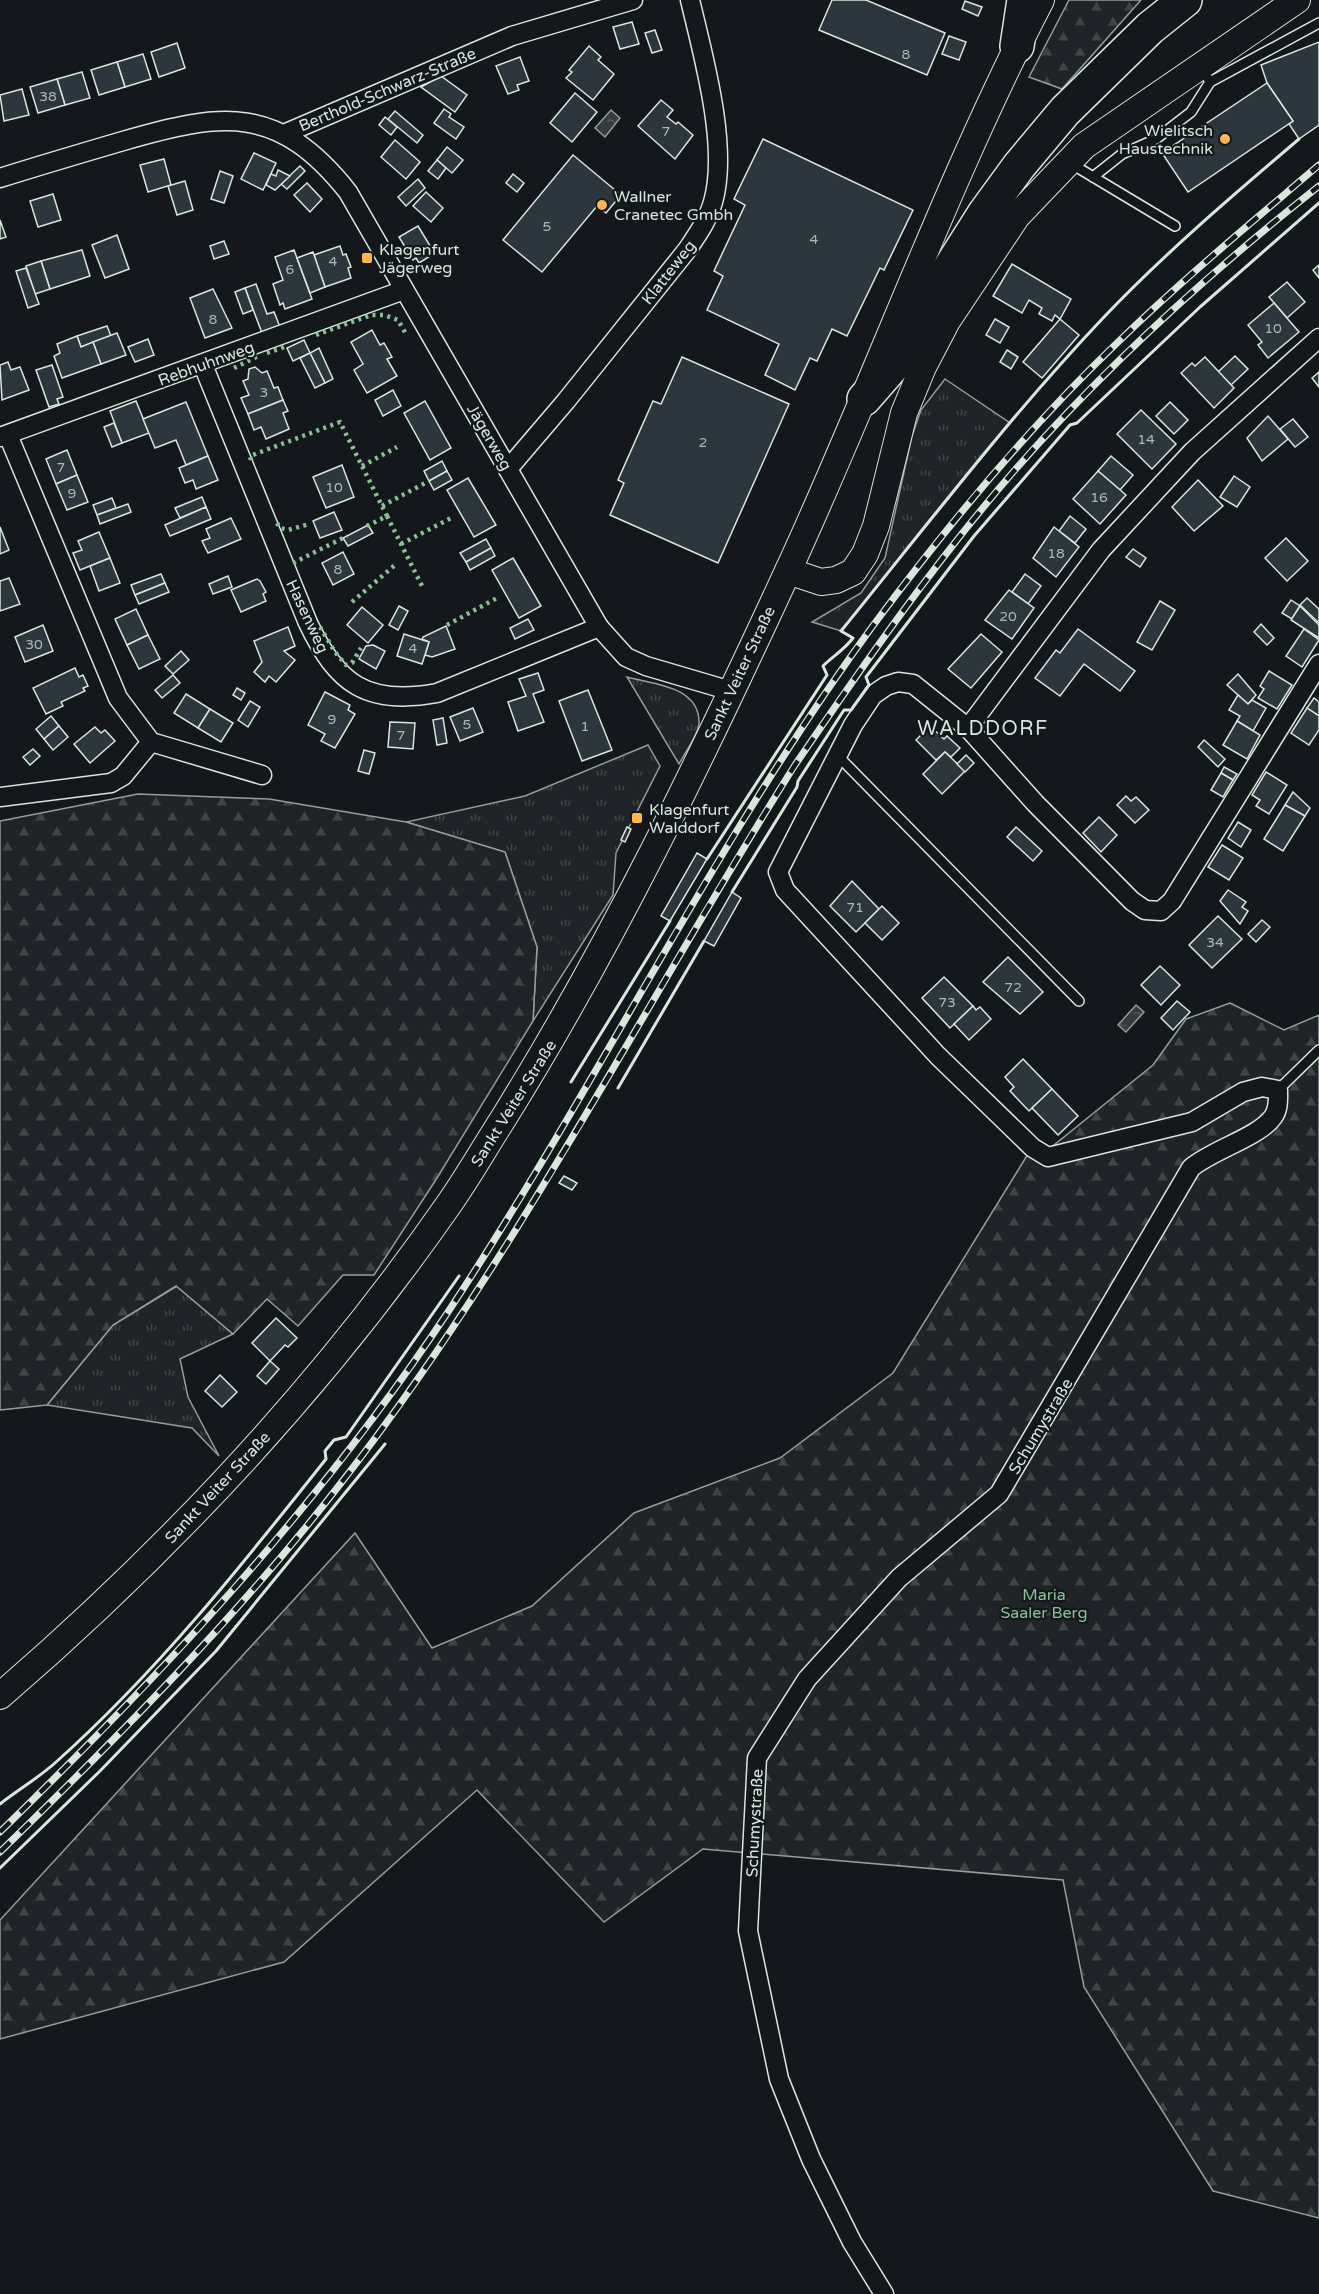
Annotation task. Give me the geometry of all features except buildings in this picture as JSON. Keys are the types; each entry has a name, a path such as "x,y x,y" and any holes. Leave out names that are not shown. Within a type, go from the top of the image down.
{"highway":[{"path":"1017,46 1024,0"},
{"path":"864,399 898,360 939,284 1019,166 1065,111 1150,28 1185,0"}],"main road":[{"name":"Sankt Veiter Straße","path":"0,1696 177,1531 270,1431 335,1355 450,1202 556,1034 607,943 788,571 864,399 894,322 1017,46 1041,0"},
{"path":"788,571 821,582 836,580 853,572 866,554 876,526 904,413 923,367 947,321 984,261 1017,216 1084,146 1205,74 1297,0"}],"street":[{"name":"Berthold-Schwarz-Straße","path":"0,178 197,121 238,120 284,134 512,36 633,0"},
{"name":"Klatteweg","path":"508,469 687,250 703,226 713,202 718,153 690,0"},
{"name":"Jägerweg","path":"284,134 317,158 348,192 599,627 626,657 646,666 731,691"},
{"name":"Rebhuhnweg","path":"151,742 118,698 108,679 4,436 404,290"},
{"path":"968,728 1101,550 1192,452 1319,338"},
{"name":"Hasenweg","path":"203,364 308,623 330,663 347,681 369,692 391,697 414,697 437,693 599,627"},
{"path":"1278,1090 1262,1087 1243,1092 1192,1122 1048,1157 1033,1148 938,1056 785,890 778,872 853,725 873,695 886,686 898,682 913,684 968,728 1035,803 1132,901 1145,910 1161,911 1172,902 1319,663"},
{"path":"0,797 111,783 123,776 151,742 262,775"},
{"name":"Schumystraße","path":"884,2294 852,2242 811,2159 779,2079 748,1931 757,1758 807,1679 899,1578 999,1494 1093,1338 1135,1259 1191,1167 1204,1157 1246,1136 1272,1118 1278,1104 1278,1090"}],"lane":[{"path":"1093,177 1122,154 1156,139 1191,112 1205,74 1319,23"},
{"path":"1068,162 1175,226"},
{"path":"838,756 1079,1001"},
{"path":"1278,1090 1319,1050"}],"green space":[{"path":"1069,0 1141,0 1062,89 1029,77"},
{"path":"945,379 1010,423 841,631 812,622 861,593 885,558 912,436 921,410"},
{"path":"627,677 673,689 691,701 697,710 699,722 697,732 679,764"},
{"path":"648,745 660,766 616,853 613,895 533,1021 537,947 505,852 406,822 525,796"},
{"path":"138,794 269,799 406,822 505,852 537,947 533,1021 437,1178 374,1275 343,1275 298,1326 267,1299 233,1334 176,1286 113,1325 47,1405 0,1410 0,821"},
{"name":"Maria Saaler Berg","path":"1230,1003 1284,1030 1319,1015 1319,2218 1213,2191 1084,1987 1063,1880 703,1849 604,1922 477,1790 284,1962 0,2039 0,1920 355,1533 432,1648 532,1606 634,1513 780,1458 893,1373 1028,1154 1049,1149 1153,1065 1186,1019"},
{"path":"177,1286 233,1334 180,1359 188,1397 219,1456 192,1428 47,1405 113,1325"}],"water":[{"path":"611,110 620,118 605,137 595,128"},
{"path":"1136,1005 1144,1012 1126,1032 1118,1025"}],"railway":[{"path":"0,1832 122,1710 238,1584 347,1452 399,1383 502,1227 759,794 872,627 958,516 1019,444 1117,343 1217,252 1319,165"},
{"path":"0,1852 177,1674 261,1580 341,1483 404,1398 464,1311 521,1221 795,765 874,652 984,506 1049,432 1122,357 1238,252 1319,186"}],"hedge":[{"path":"316,335 371,315 384,315 398,320 406,334"},
{"path":"267,353 284,347"},
{"path":"234,368 260,355"},
{"path":"251,460 250,456 340,422 387,516 365,527"},
{"path":"362,466 397,447"},
{"path":"382,506 429,481"},
{"path":"387,516 422,586"},
{"path":"401,544 453,517"},
{"path":"277,523 280,528 288,530 309,524"},
{"path":"293,563 347,536"},
{"path":"352,602 395,565"},
{"path":"447,625 497,598"},
{"path":"320,627 346,665 352,663 361,648"}],"wall":[{"path":"707,859 827,675 823,666 853,638 841,631 969,471 1035,393 1127,293 1199,225 1299,139"},
{"path":"732,892 797,787 798,781 844,710 851,710 869,685 866,677 974,536 1070,425 1077,423 1200,307 1319,203"},
{"path":"571,1082 670,921"},
{"path":"618,1088 704,941"},
{"path":"0,1804 48,1768 92,1728 129,1692 197,1617 326,1459 325,1451 334,1440 346,1437 459,1276"},
{"path":"0,1868 100,1771 216,1651 385,1444"}],"place":[{"name":"Wielitsch Haustechnik","path":"1225,139"},
{"name":"Wallner Cranetec Gmbh","path":"602,205"},
{"name":"Klagenfurt Jägerweg","path":"367,258"},
{"name":"Klagenfurt Walddorf","path":"637,818"}],"district":[{"name":"WALDDORF","path":"983,728"}]}
